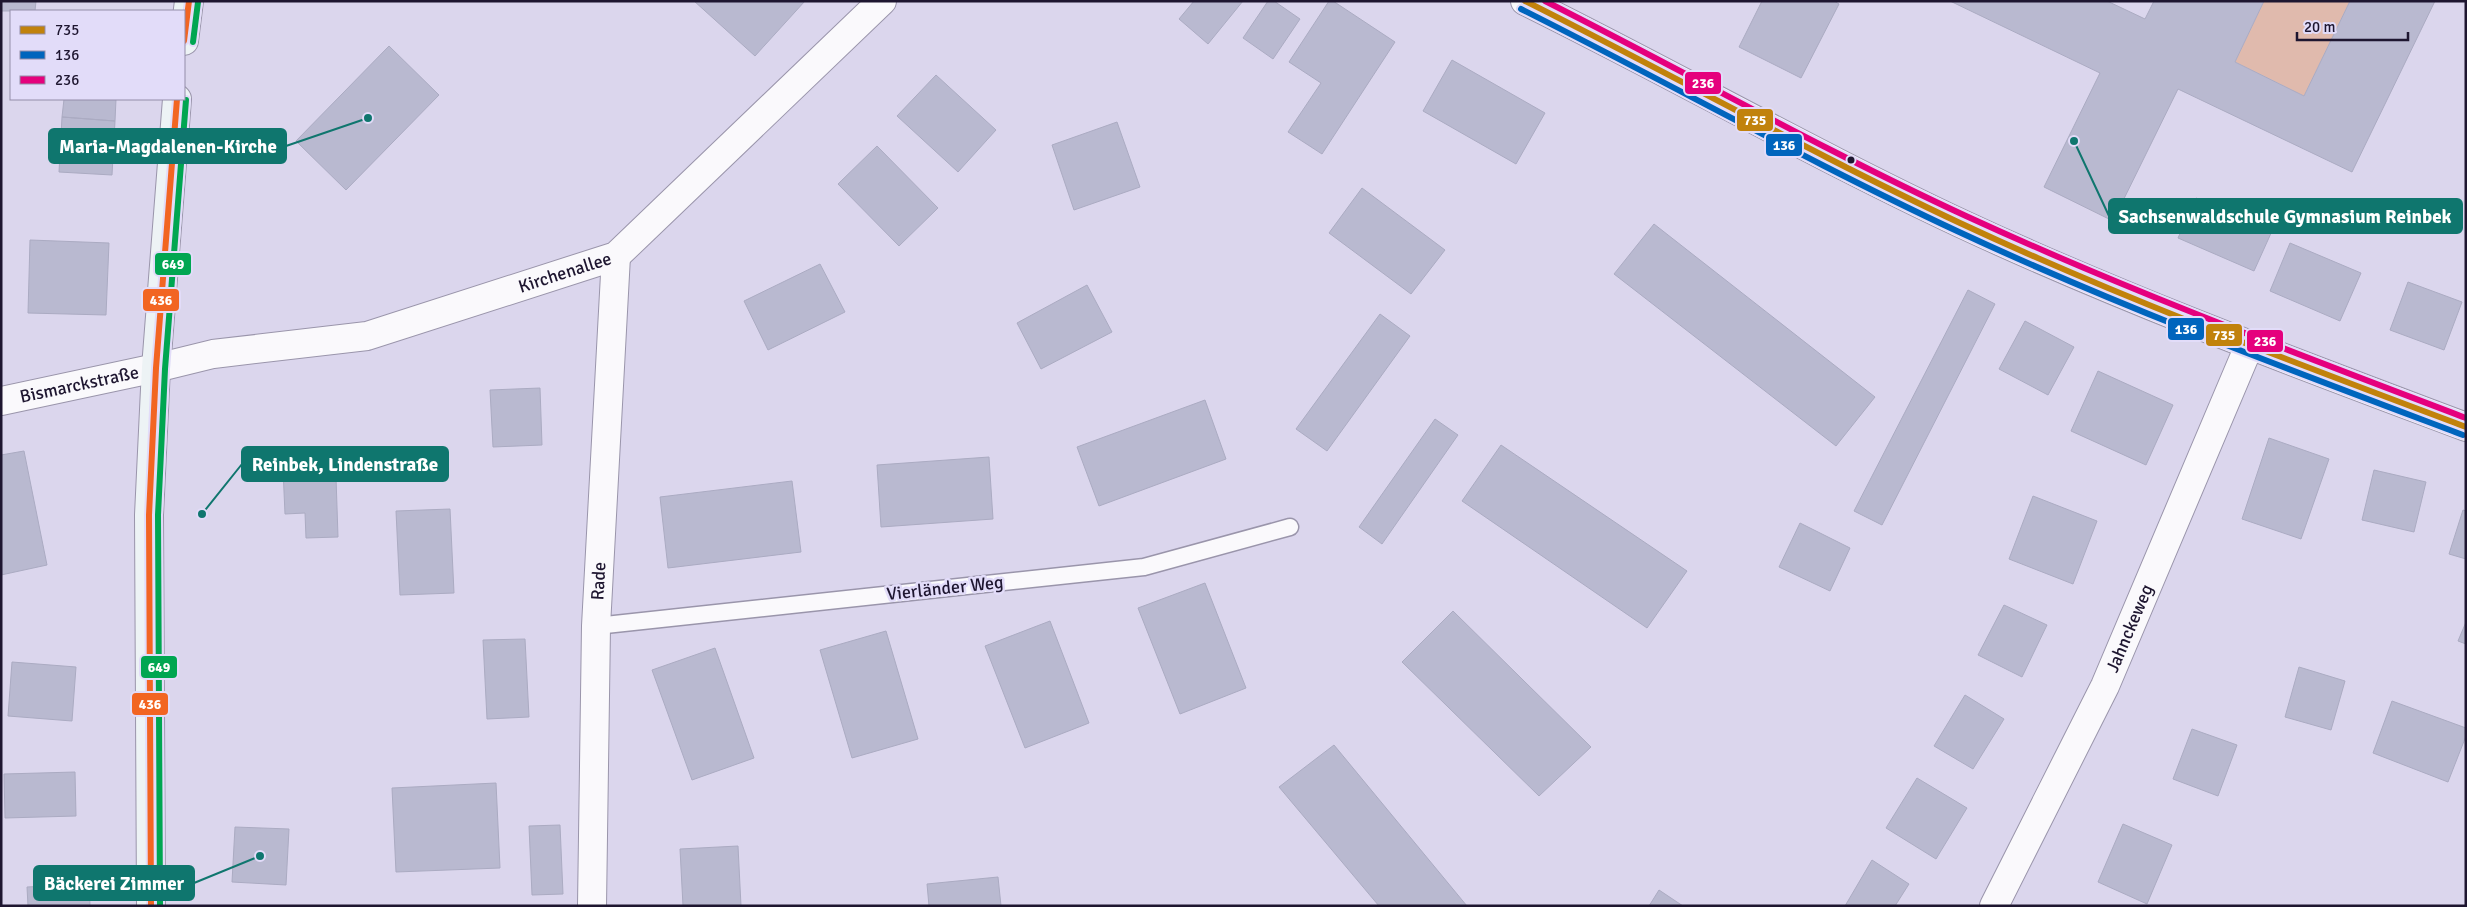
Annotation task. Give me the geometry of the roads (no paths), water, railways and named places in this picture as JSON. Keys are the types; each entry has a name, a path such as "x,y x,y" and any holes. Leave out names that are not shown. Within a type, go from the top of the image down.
{"main road":[{"path":"185,33 189,1"},
{"path":"151,906 149,515 156,368 176,100"}],"street":[{"name":"Kirchenallee","path":"156,368 213,354 368,336 616,256 882,1"},
{"path":"1525,1 1899,194 1986,234 2249,346 2466,427"},
{"name":"Rade","path":"592,906 596,626 616,256"},
{"name":"Jahnckeweg","path":"1994,906 2105,686 2249,346"},
{"name":"Bismarckstraße","path":"1,401 156,368"}],"lane":[{"name":"Vierländer Weg","path":"596,626 1144,567 1290,528"}],"place":[{"name":"Maria-Magdalenen-Kirche","path":"368,118"},
{"name":"Sachsenwaldschule Gymnasium Reinbek","path":"2074,141"},
{"name":"Reinbek, Lindenstraße","path":"202,514"},
{"name":"Bäckerei Zimmer","path":"260,856"}]}
